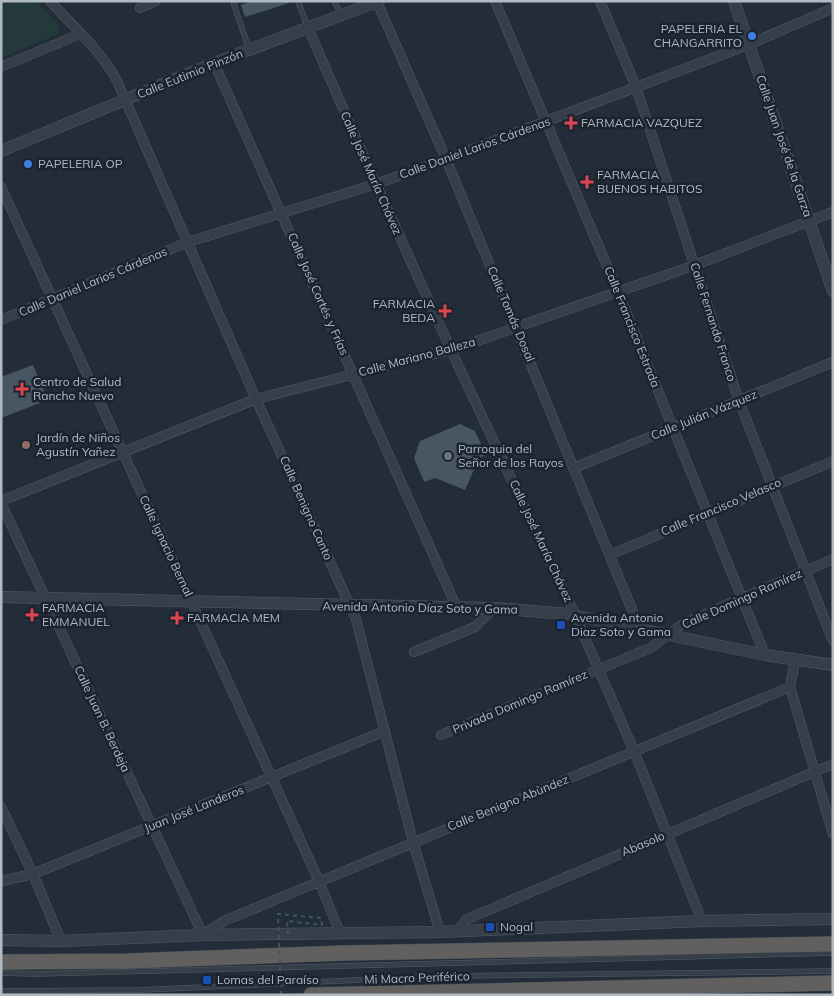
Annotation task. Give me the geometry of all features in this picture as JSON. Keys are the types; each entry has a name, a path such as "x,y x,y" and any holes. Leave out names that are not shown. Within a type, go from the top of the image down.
{"highway":[{"path":"1,962 128,962 354,953 833,944"},
{"path":"311,995 833,984"}],"street":[{"name":"Calle Benigno Canto","path":"50,1 110,68 256,399 356,619 413,842 440,932"},
{"name":"Calle Francisco Estrada","path":"496,1 618,292 765,655"},
{"name":"Calle Fernando Franco","path":"600,1 636,87 739,401 833,641"},
{"name":"Calle Juan José de la Garza","path":"734,1 833,291"},
{"path":"140,8 153,2"},
{"name":"Calle Eutimio Pinzón","path":"1,151 214,63 378,2"},
{"name":"Calle Tomás Dosal","path":"378,2 517,328 640,629"},
{"name":"Calle Daniel Larios Cárdenas","path":"1,320 188,242 376,184 446,159 750,44 833,8"},
{"name":"Calle José María Chávez","path":"308,28 451,350 575,615 634,752 702,920"},
{"path":"1,67 80,34"},
{"name":"Calle José Cortés y Frías","path":"214,63 354,373 457,608"},
{"name":"Calle Ignacio Bernal","path":"1,187 319,882 340,933"},
{"name":"Calle Mariano Balleza","path":"1,502 256,399 451,350 695,265 833,212"},
{"name":"Calle Julián Vázquez","path":"574,468 833,362"},
{"name":"Calle Francisco Velasco","path":"610,555 833,461"},
{"name":"Calle Juan B. Berdeja","path":"1,502 203,935"},
{"name":"Calle Domingo Ramírez","path":"599,670 650,648 684,624 833,559"},
{"name":"Avenida Antonio Díaz Soto y Gama","path":"1,597 192,603 494,608 575,615 765,655 833,665"},
{"path":"414,652 475,627 494,608"},
{"path":"795,660 790,687 833,832"},
{"name":"Privada Domingo Ramírez","path":"441,735 599,670"},
{"name":"Calle Benigno Abùndez","path":"203,935 224,921 790,687"},
{"name":"Juan José Landeros","path":"1,880 33,874 385,731"},
{"name":"Abasolo","path":"458,931 466,920 833,764"},
{"path":"1,807 33,874 61,941"},
{"path":"1,940 61,941 203,935 440,932 702,920 833,919"},
{"path":"581,989 597,995"}],"lane":[{"path":"234,1 249,50"},
{"path":"298,1 308,28"},
{"path":"334,1 342,15"},
{"name":"Mi Macro Periférico","path":"1,973 34,974 833,953"},
{"name":"Mi Macro Periférico","path":"1,991 140,990 446,976 833,971"}],"path":[{"path":"281,995 278,914 321,918 322,925 287,921 288,934"}],"green space":[{"path":"1,1 36,1 59,26 58,34 1,58"}],"building":[{"path":"253,1 288,1 289,3 245,17 241,5"},
{"name":"Centro de Salud Rancho Nuevo","path":"33,365 48,400 1,418 1,377"},
{"name":"Parroquia del Señor de los Rayos","path":"460,424 475,431 486,455 479,458 465,490 435,478 424,482 414,458 420,441"}],"place":[{"name":"PAPELERIA EL CHANGARRITO","path":"752,36"},
{"name":"FARMACIA VAZQUEZ","path":"571,123"},
{"name":"PAPELERIA OP","path":"28,164"},
{"name":"FARMACIA BUENOS HABITOS","path":"587,182"},
{"name":"FARMACIA BEDA","path":"445,311"},
{"name":"Centro de Salud Rancho Nuevo","path":"22,389"},
{"name":"Jardín de Niños Agustín Yañez","path":"26,445"},
{"name":"Parroquia del Señor de los Rayos","path":"448,456"},
{"name":"FARMACIA EMMANUEL","path":"32,615"},
{"name":"FARMACIA MEM","path":"177,618"},
{"name":"Avenida Antonio Diaz Soto y Gama","path":"561,625"},
{"name":"Nogal","path":"490,927"},
{"name":"Lomas del Paraíso","path":"207,980"}]}
